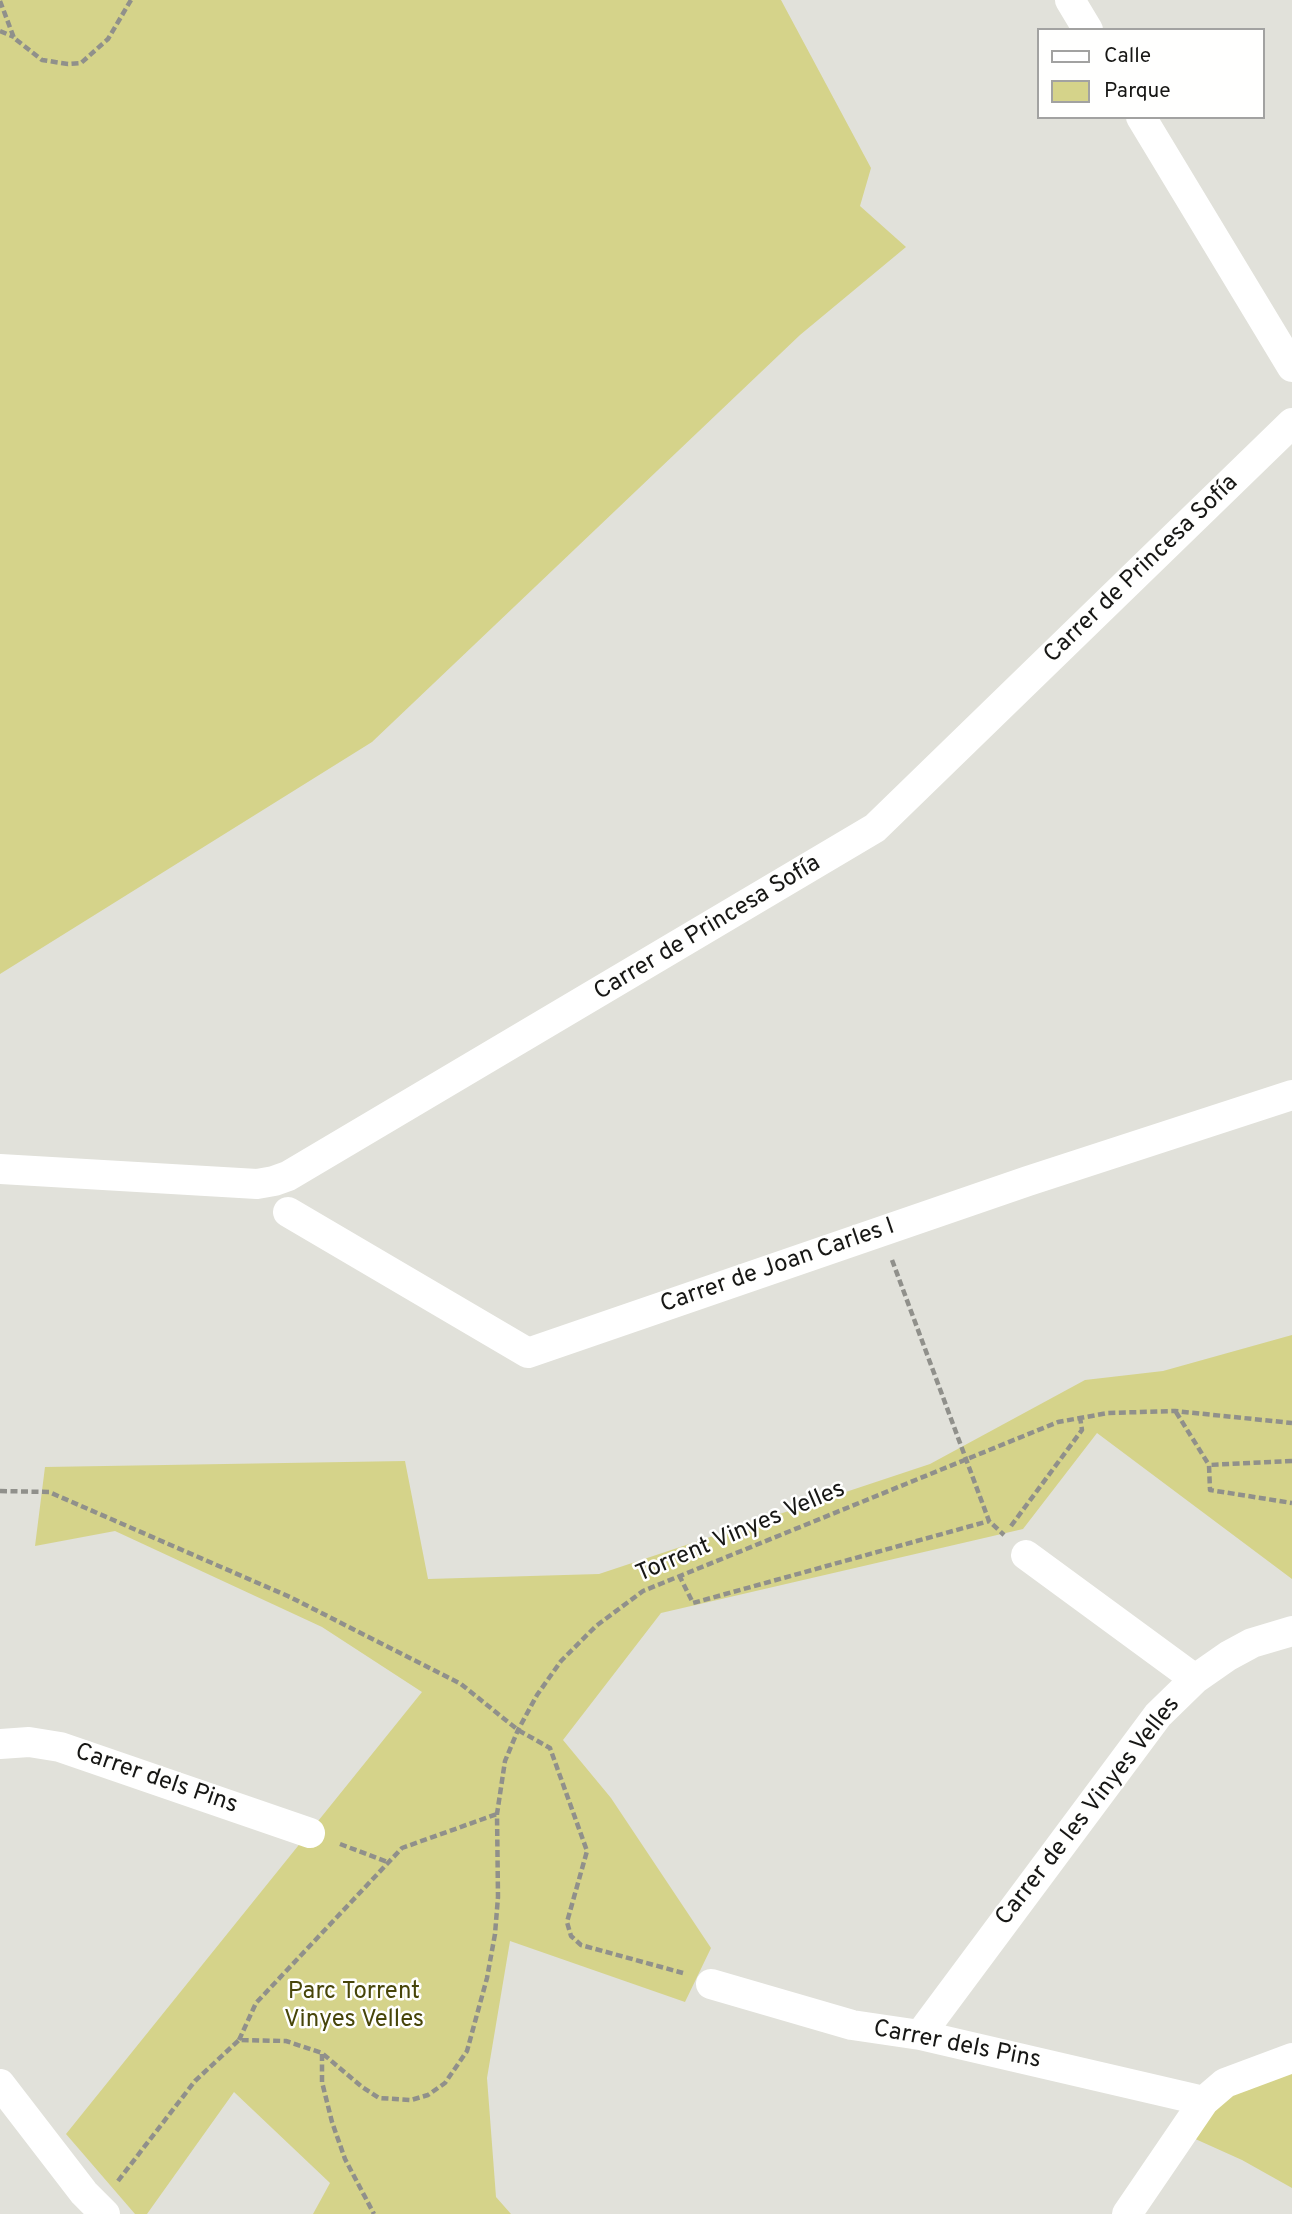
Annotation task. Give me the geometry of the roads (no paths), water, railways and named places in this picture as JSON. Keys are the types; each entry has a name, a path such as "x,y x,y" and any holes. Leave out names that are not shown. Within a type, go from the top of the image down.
{"street":[{"path":"1070,0 1087,28"},
{"path":"1142,119 1292,367"},
{"name":"Carrer de Princesa Sofía","path":"0,1169 257,1184 288,1176 875,828 1292,423"},
{"name":"Carrer de Joan Carles I","path":"288,1212 528,1353 1028,1181 1292,1095"},
{"path":"1026,1555 1195,1679"},
{"name":"Carrer de les Vinyes Velles","path":"920,2035 1158,1715 1195,1679 1228,1656 1252,1643 1292,1631"},
{"name":"Carrer dels Pins","path":"0,1744 29,1742 60,1747 310,1833"},
{"name":"Carrer dels Pins","path":"711,1984 852,2025 920,2035 1204,2101"},
{"path":"1127,2214 1204,2101 1225,2083 1292,2058"},
{"path":"0,2084 84,2193 102,2211"}],"park label":[{"name":"Parc Torrent Vinyes Velles","path":"354,2007"}]}
